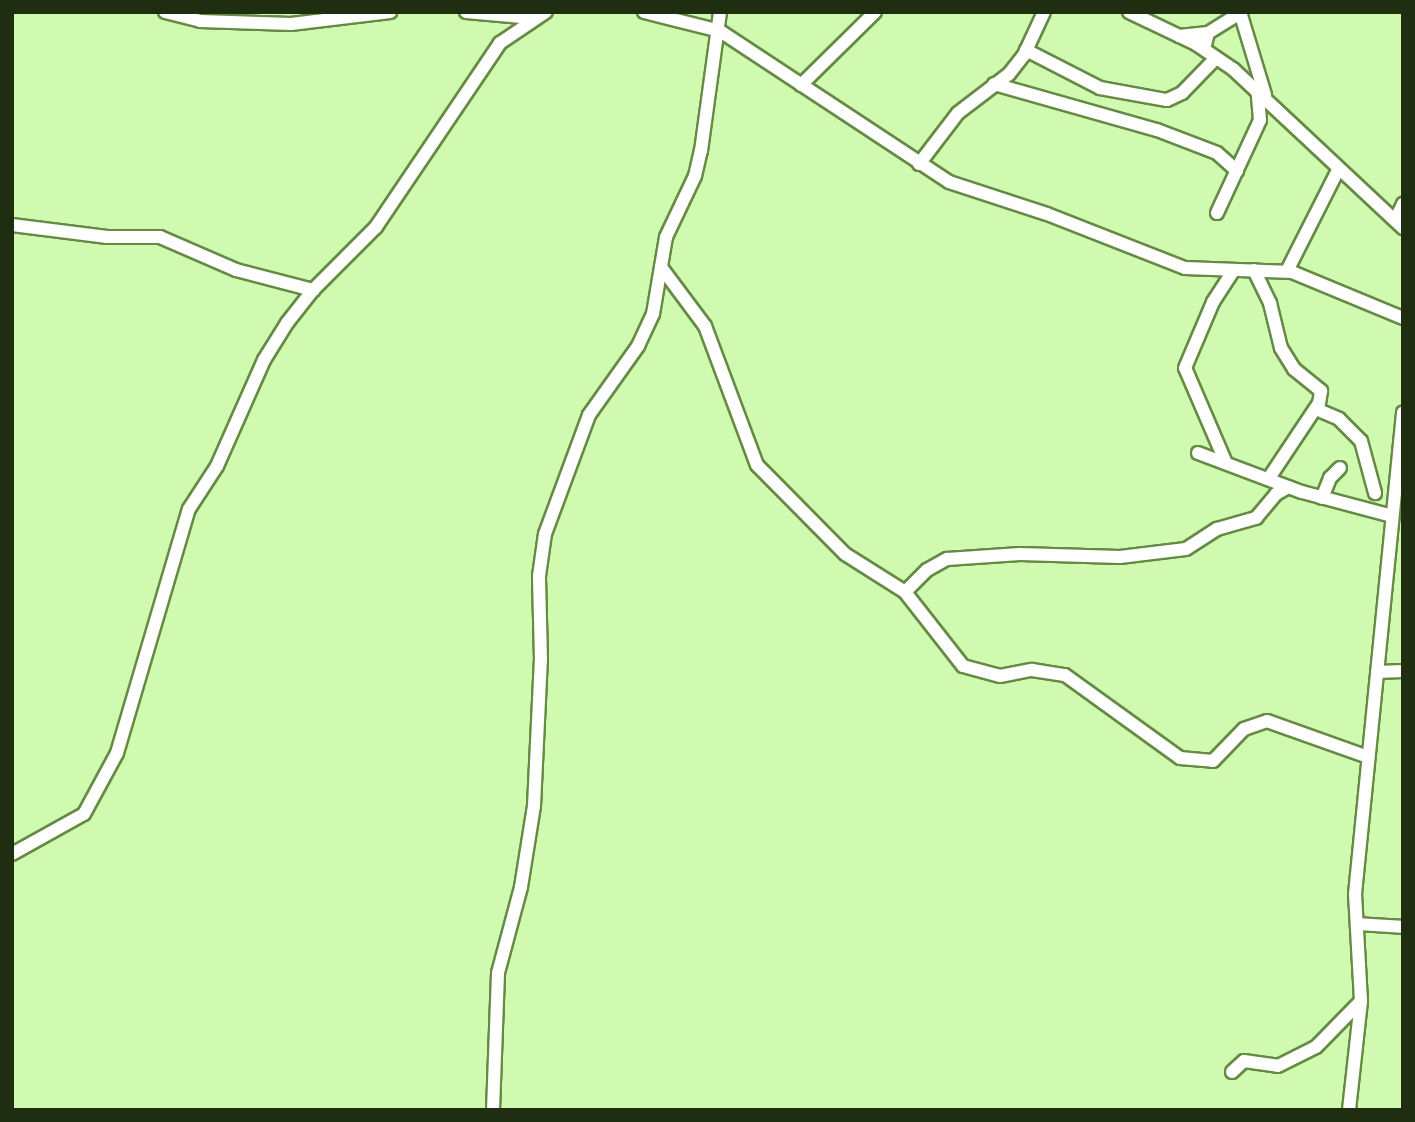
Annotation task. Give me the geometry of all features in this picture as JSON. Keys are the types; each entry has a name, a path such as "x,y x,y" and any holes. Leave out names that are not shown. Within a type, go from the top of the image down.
{"street":[{"path":"165,12 200,21 290,24 390,12"},
{"path":"466,12 533,18"},
{"path":"12,854 84,814 117,753 189,509 217,466 264,360 313,290 376,227 500,43 533,18 546,12"},
{"path":"644,12 720,31 949,182 1047,214 1185,268 1287,271 1403,318"},
{"path":"493,1110 498,974 521,887 534,806 541,660 539,576 545,534 589,415 646,332 666,237 698,164 720,31 720,12"},
{"path":"801,85 875,12"},
{"path":"919,164 958,113 994,85 1026,50 1044,12"},
{"path":"1129,12 1204,49 1261,92 1338,170 1399,224"},
{"path":"1179,36 1208,33 1241,12 1261,92 1259,120 1217,213"},
{"path":"1204,49 1208,33"},
{"path":"1026,50 1100,88 1167,100 1182,93 1216,58"},
{"path":"994,85 1157,130 1217,153 1237,171"},
{"path":"1287,271 1338,170"},
{"path":"1399,224 1403,204"},
{"path":"12,225 107,237 160,237 236,270 313,290"},
{"path":"661,267 705,326 757,465 845,554 905,592 963,666 1000,676 1032,670 1065,675 1180,758 1213,761 1244,729 1267,721 1368,757"},
{"path":"1254,270 1270,303 1281,348 1294,369 1321,391 1316,409 1269,478"},
{"path":"1226,463 1185,368 1213,302 1233,271"},
{"path":"1316,409 1339,419 1360,441 1375,493"},
{"path":"1349,1110 1361,1001 1355,894 1392,516 1400,476 1403,412"},
{"path":"1198,453 1288,487 1392,516"},
{"path":"1322,498 1330,478 1339,468"},
{"path":"1359,507 1400,476"},
{"path":"905,592 927,570 947,559 1020,554 1120,557 1186,549 1217,529 1256,518 1276,494 1288,487"},
{"path":"1377,672 1403,671"},
{"path":"1357,925 1403,928"},
{"path":"1232,1072 1244,1061 1278,1066 1317,1046 1361,1001"}]}
